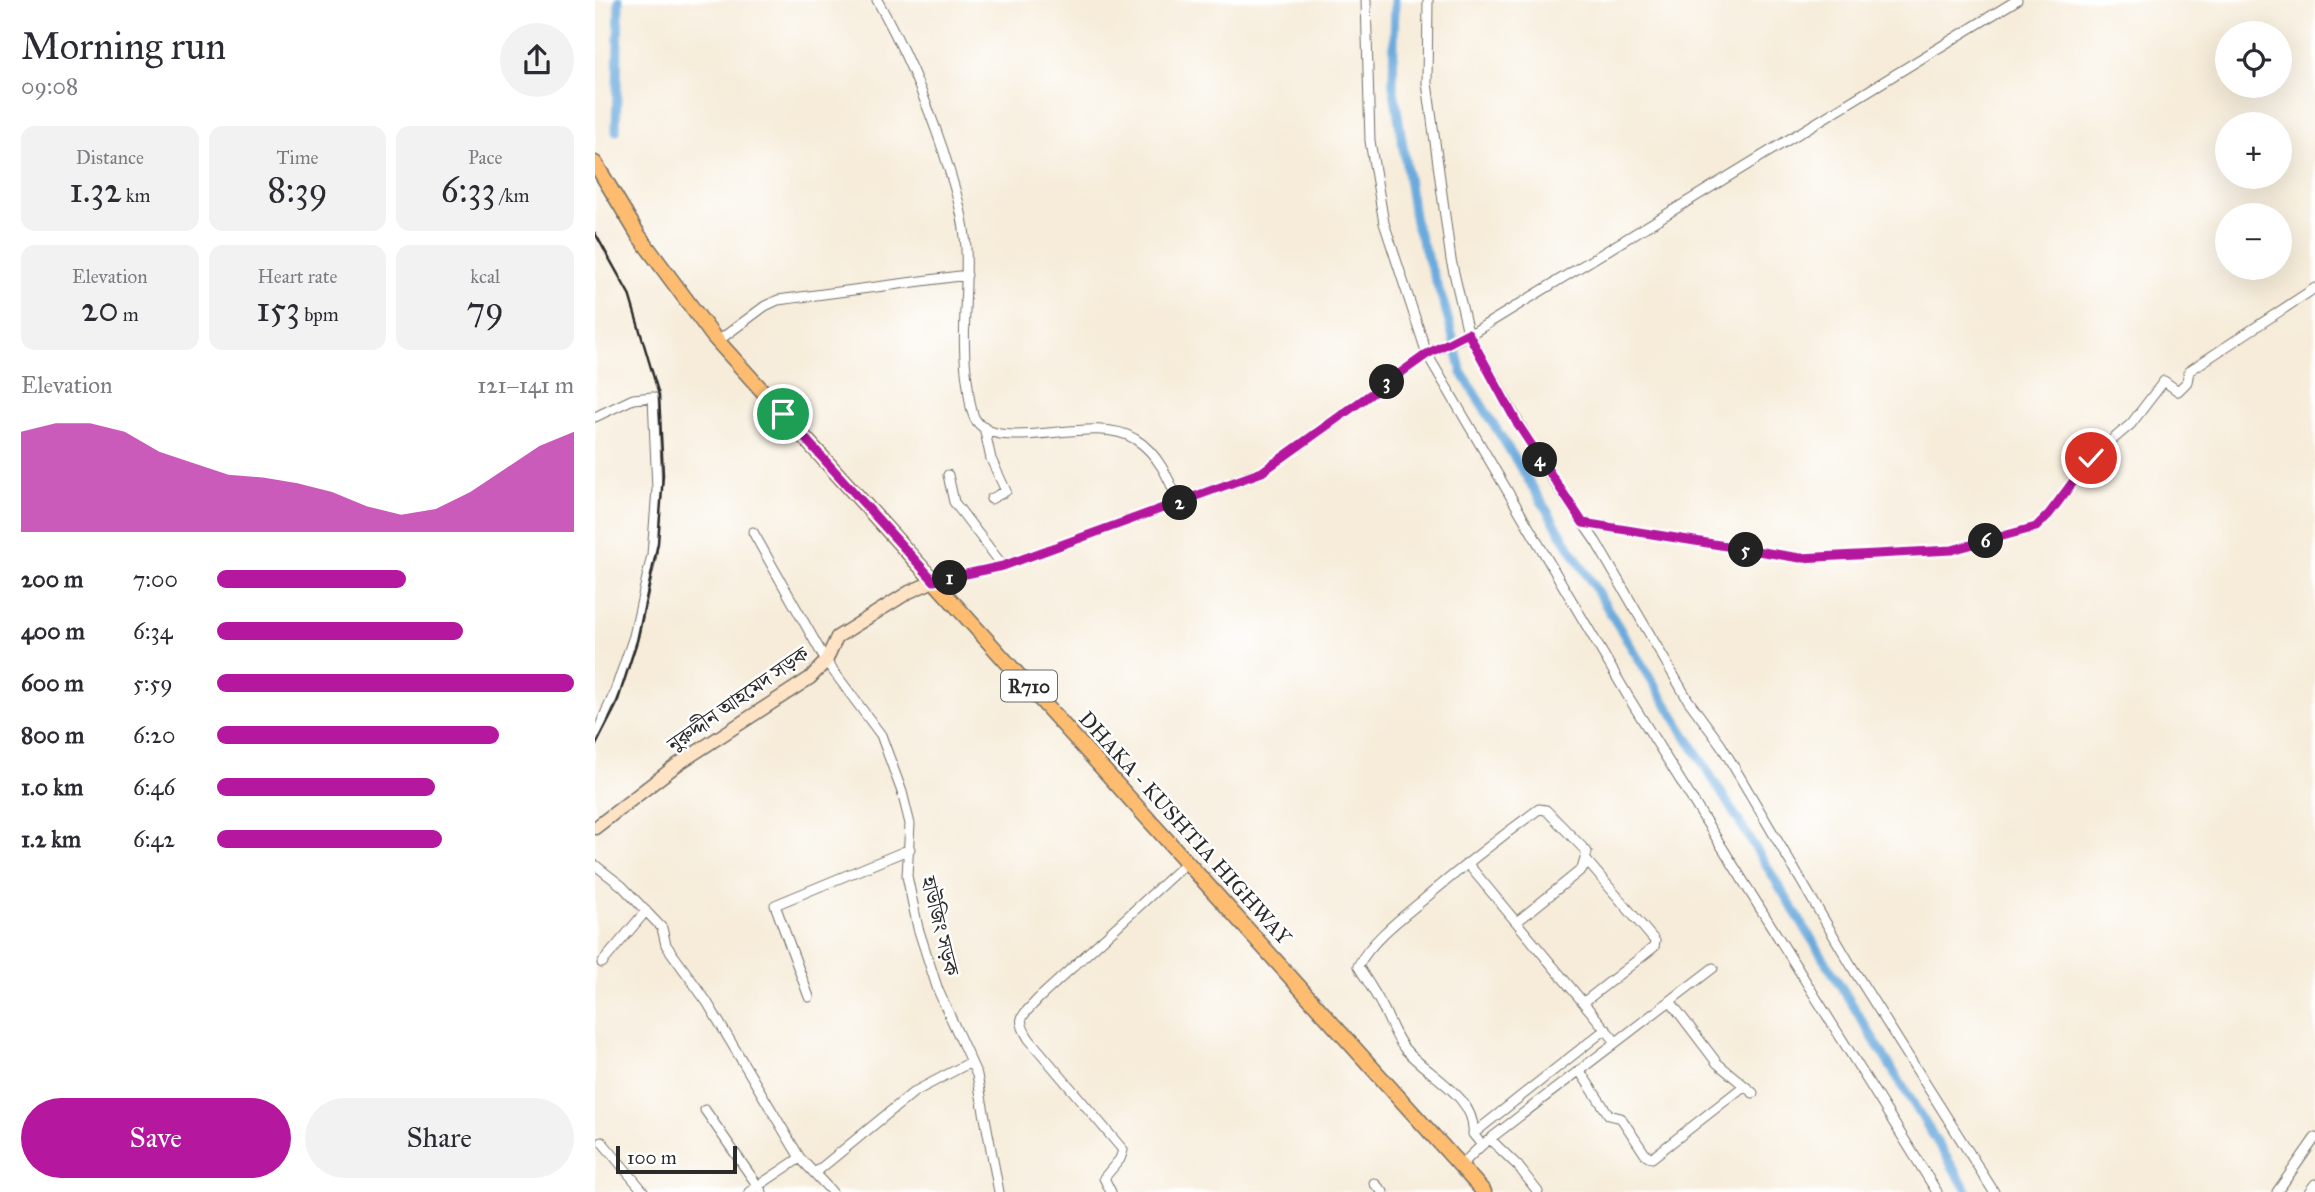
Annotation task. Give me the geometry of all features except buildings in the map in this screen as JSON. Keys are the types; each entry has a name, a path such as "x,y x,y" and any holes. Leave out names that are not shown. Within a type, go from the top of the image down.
{"main road":[{"name":"DHAKA - KUSHTIA HIGHWAY","path":"595,163 639,236 718,341 1484,1192"},
{"name":"নুরুদ্দীন আহমেদ সড়ক","path":"595,828 678,764 810,678 826,661 837,638 909,592 934,581"}],"street":[{"path":"877,0 902,42 922,86 963,210 967,275 962,330 964,365 975,418 984,427 1006,437 1067,429 1103,429 1133,437 1154,455 1170,481 1179,503"},
{"path":"1366,0 1370,141 1384,223 1427,354 1629,698 1937,1192"},
{"path":"1428,0 1427,83 1451,260 1468,333 1517,423 1583,523 1688,700 1721,745 1855,972 1882,1010 1994,1192"},
{"path":"934,581 1003,566 1262,472 1427,354 1474,332 2017,0"},
{"path":"718,341 765,306 778,300 967,275"},
{"path":"1583,523 1800,558 1952,550 2036,527 2091,458 2131,424 2164,381 2178,391 2187,382 2189,371 2315,288"},
{"path":"595,417 633,399 653,397 651,409 657,489 655,532 637,624 614,694 595,737"},
{"path":"984,427 991,459 1006,491 991,499"},
{"path":"948,475 954,502 1003,566"},
{"name":"হাউজিং সড়ক","path":"753,532 826,661 881,735 902,792 910,824 907,876 918,928 938,990 977,1076 999,1192"},
{"path":"1473,1135 1475,1122 1471,1113 1431,1070 1417,1063 1402,1045 1358,966 1365,954 1402,918 1467,863 1539,809 1546,810 1587,852 1587,861 1582,869 1518,921"},
{"path":"809,997 775,905 910,849"},
{"path":"1584,1002 1654,947 1655,942 1587,861"},
{"path":"1111,1192 1104,1178 1120,1159 1123,1150 1030,1039 1020,1022 1038,999 1187,862"},
{"path":"1467,863 1616,1042"},
{"path":"595,864 662,928 666,945 707,1002 800,1158 832,1192"},
{"path":"602,963 646,911"},
{"path":"1460,1166 1486,1142 1713,968"},
{"path":"1670,1001 1717,1063 1753,1093"},
{"path":"1473,1135 1605,1029"},
{"path":"815,1173 914,1092 969,1063"},
{"path":"1579,1070 1609,1115 1621,1118 1645,1154 1652,1158 1744,1086"},
{"path":"705,1110 756,1190 800,1158"},
{"path":"1473,1135 1518,1166 1538,1192"},
{"path":"2277,1192 2315,1138"},
{"path":"602,1143 644,1192"},
{"path":"1374,1183 1383,1192"},
{"path":"2309,1192 2315,1184"}],"waterway":[{"path":"616,131 619,0"},
{"path":"1395,0 1393,84 1415,222 1445,307 1462,373 1968,1192"}],"railway":[{"path":"595,233 629,294 659,395 663,475 658,543 637,641 616,706 595,747"}],"route":[{"path":"783,414 934,581 1003,566 1237,484 1262,472 1427,354 1468,333 1517,423 1583,523 1800,558 1952,550 2036,527 2091,458"}]}
